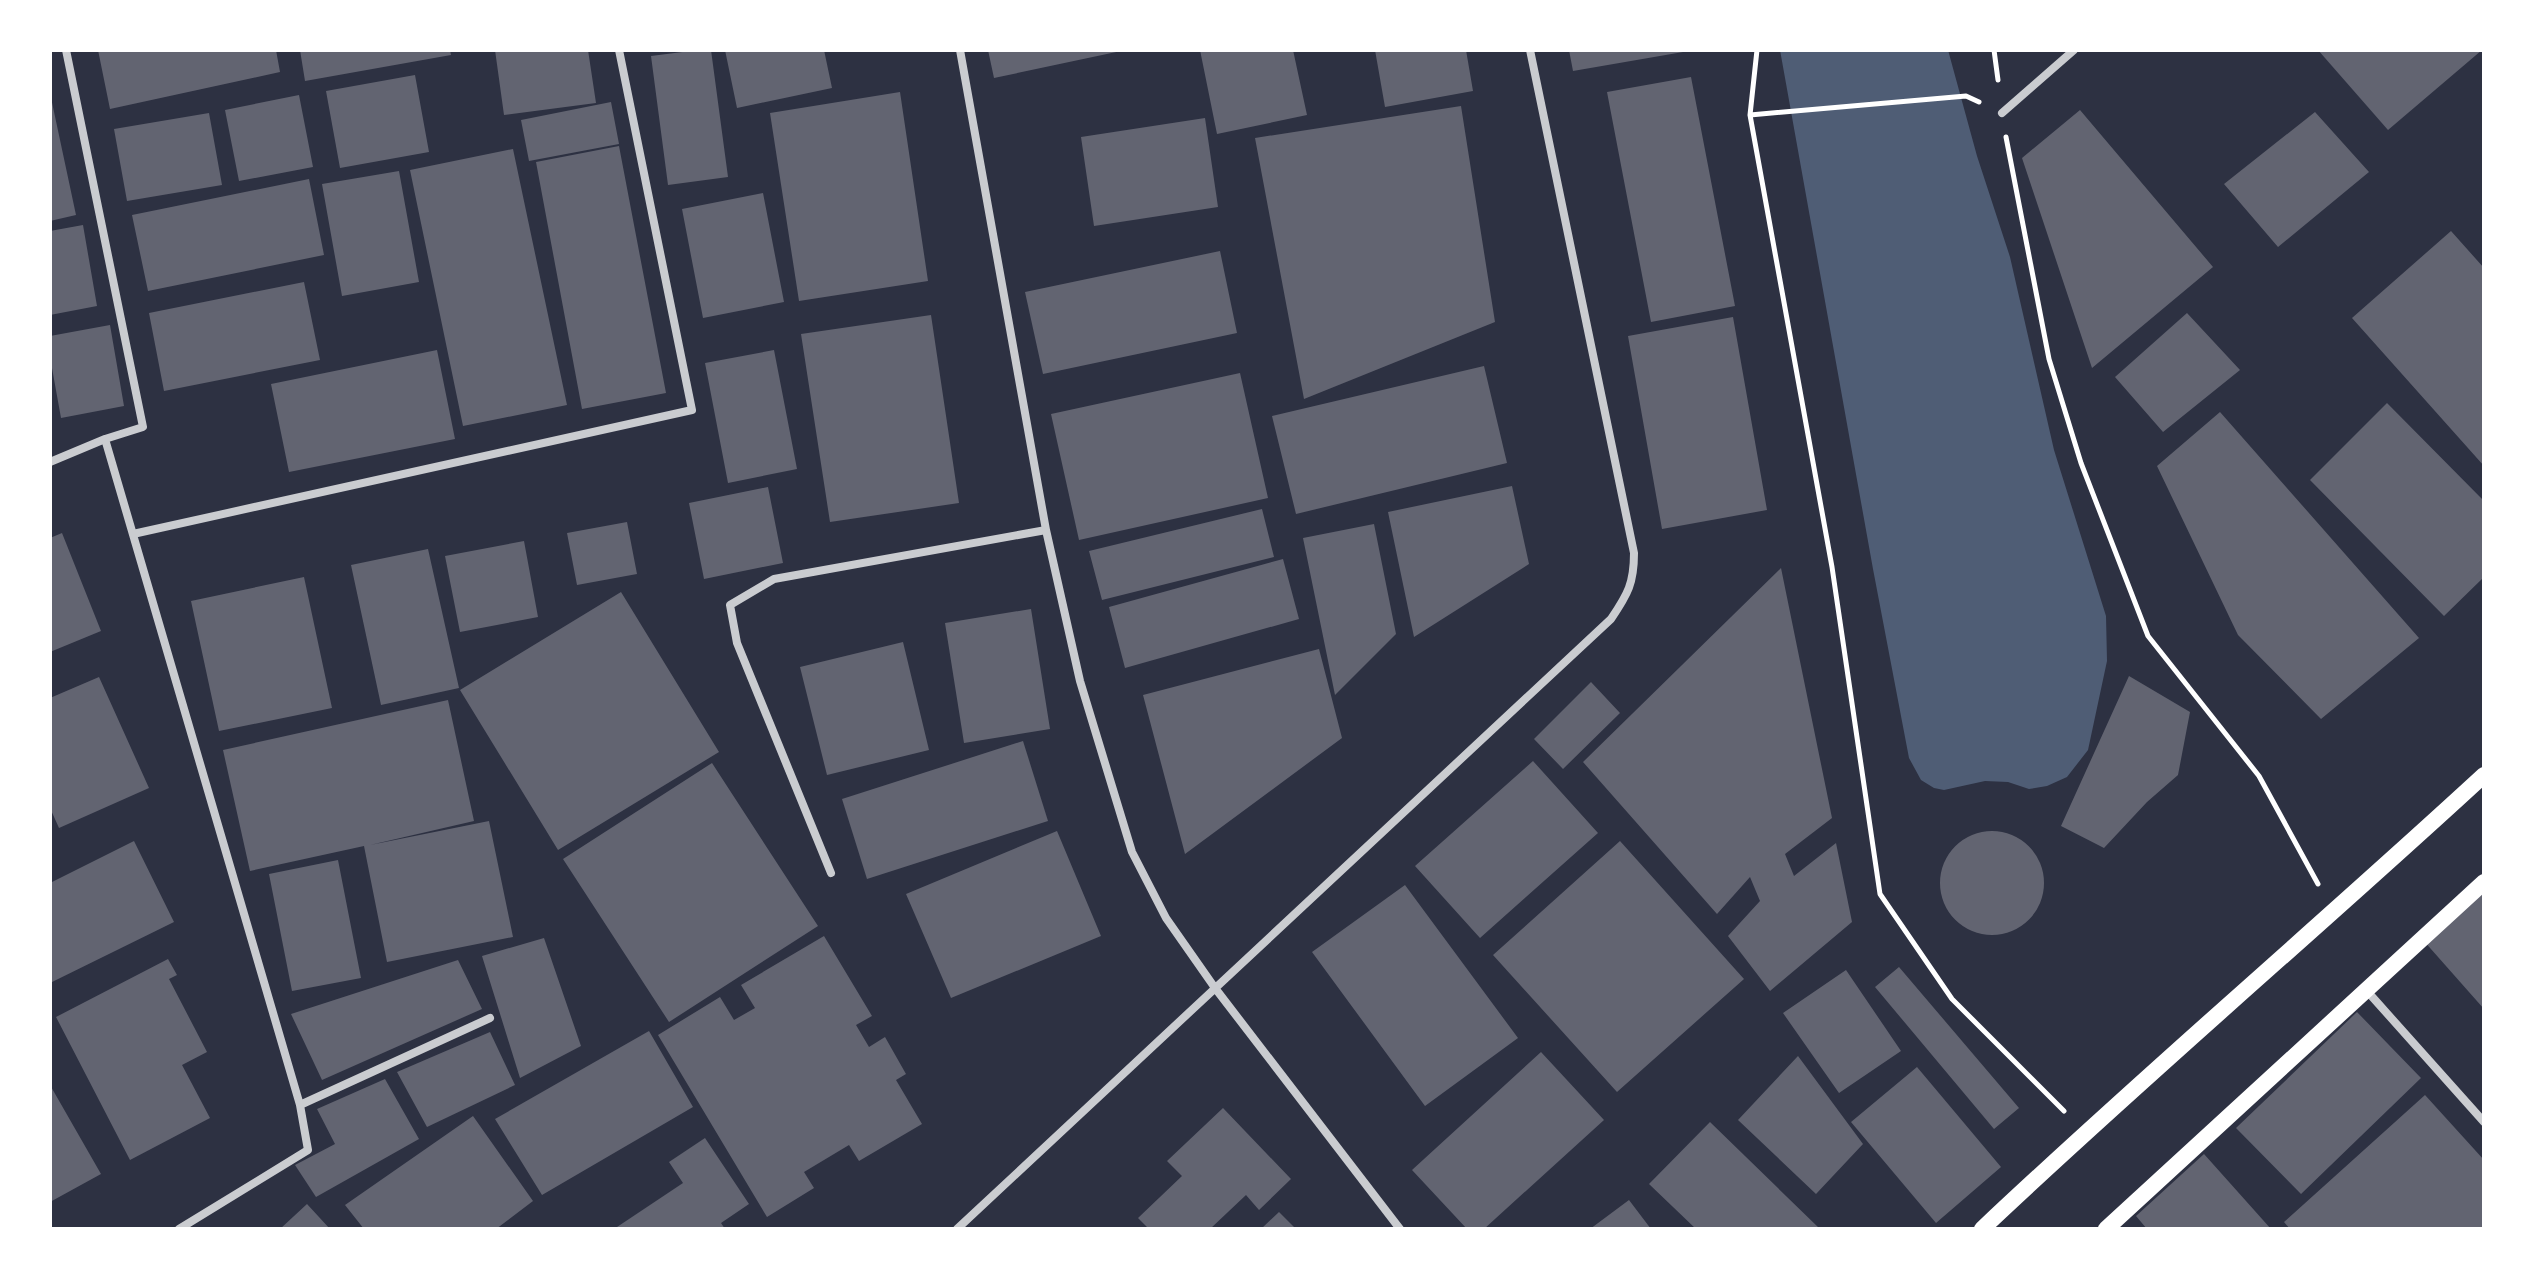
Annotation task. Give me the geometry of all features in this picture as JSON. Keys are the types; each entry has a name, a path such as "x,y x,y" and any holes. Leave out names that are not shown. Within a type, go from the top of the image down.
{"main road":[{"path":"1982,1229 2085,1132 2484,775"},
{"path":"2106,1229 2484,882"}],"street":[{"path":"50,462 143,427 66,50"},
{"path":"133,534 692,410 619,50"},
{"path":"960,50 1046,530 1080,681 1132,852 1166,918 1215,988 1400,1229"},
{"path":"957,1229 1611,619 1626,596 1634,577 1634,553 1530,50"},
{"path":"2002,113 2074,50"},
{"path":"105,439 300,1105 308,1150 179,1229"},
{"path":"831,873 737,643 730,605 774,579 1046,530"},
{"path":"2366,990 2484,1122"},
{"path":"300,1105 490,1018"}],"path":[{"path":"1757,50 1750,115 1832,567 1880,894 1952,999 2085,1132"},
{"path":"1750,115 1966,96"},
{"path":"2002,113 2049,359 2081,463 2148,636 2259,776 2333,913"}],"water":[{"path":"1780,50 1948,50 1977,156 2010,257 2054,450 2106,616 2107,661 2088,750 2067,777 2047,786 2029,789 2008,782 1985,781 1944,790 1934,788 1921,780 1909,758"}],"building":[{"path":"98,50 276,50 280,72 110,109"},
{"path":"300,50 450,50 451,55 305,81"},
{"path":"495,50 588,50 596,103 504,115"},
{"path":"711,50 728,177 668,185 651,56"},
{"path":"725,50 824,50 832,88 737,108"},
{"path":"988,50 1121,50 1121,51 994,78"},
{"path":"1200,50 1293,50 1307,115 1217,134"},
{"path":"1375,50 1466,50 1473,91 1385,107"},
{"path":"1569,50 1683,50 1683,52 1573,71"},
{"path":"2318,50 2482,50 2388,130"},
{"path":"415,75 429,152 340,168 326,91"},
{"path":"1691,77 1735,306 1651,322 1607,92"},
{"path":"900,92 928,281 799,301 770,113"},
{"path":"50,93 76,215 50,221"},
{"path":"299,95 313,167 239,181 225,110"},
{"path":"611,102 619,144 529,161 521,120"},
{"path":"1461,106 1495,322 1304,399 1255,138"},
{"path":"2080,110 2213,267 2092,368 2022,158"},
{"path":"2315,112 2369,172 2278,247 2224,184"},
{"path":"209,113 222,185 127,201 114,129"},
{"path":"1205,118 1218,207 1094,226 1081,137"},
{"path":"619,146 666,393 582,409 536,162"},
{"path":"513,149 567,405 463,426 410,170"},
{"path":"399,171 419,282 342,296 322,184"},
{"path":"309,179 324,255 148,291 132,215"},
{"path":"763,193 784,302 703,318 682,209"},
{"path":"83,225 97,306 50,315 50,231"},
{"path":"2451,231 2484,268 2484,466 2352,318"},
{"path":"1220,251 1237,333 1043,374 1025,292"},
{"path":"304,282 320,360 164,391 149,313"},
{"path":"2187,313 2240,370 2163,432 2115,377"},
{"path":"931,315 959,503 830,522 801,334"},
{"path":"1733,317 1767,510 1662,529 1628,336"},
{"path":"110,325 124,406 61,418 50,357 50,336"},
{"path":"437,350 455,439 289,472 271,384"},
{"path":"774,350 797,469 728,483 705,363"},
{"path":"1484,366 1507,463 1296,514 1272,416"},
{"path":"1240,373 1268,498 1079,540 1051,414"},
{"path":"2387,403 2484,501 2484,577 2444,616 2310,480"},
{"path":"2220,412 2419,638 2321,719 2238,635 2157,466"},
{"path":"1512,486 1529,564 1414,637 1388,512"},
{"path":"768,487 783,563 704,579 689,503"},
{"path":"1262,509 1274,557 1102,600 1089,551"},
{"path":"627,522 637,574 577,585 567,533"},
{"path":"1374,524 1396,634 1335,695 1303,538"},
{"path":"62,533 101,631 50,652 50,538"},
{"path":"524,541 538,617 460,632 445,556"},
{"path":"428,549 459,688 381,705 351,565"},
{"path":"1283,559 1299,619 1125,668 1109,607"},
{"path":"1781,568 1832,818 1785,854 1794,876 1836,843 1852,922 1770,991 1728,936 1760,901 1750,877 1717,914 1583,762"},
{"path":"304,577 332,708 219,731 191,601"},
{"path":"621,592 719,752 558,850 460,690"},
{"path":"1031,609 1050,729 964,743 945,623"},
{"path":"903,642 929,750 827,775 800,667"},
{"path":"1319,649 1342,738 1185,854 1143,695"},
{"path":"2129,676 2190,712 2178,775 2147,802 2104,848 2061,826"},
{"path":"99,677 149,788 59,828 50,808 50,698"},
{"path":"1591,682 1620,713 1563,769 1534,739"},
{"path":"448,700 474,821 370,845 489,821 513,937 387,962 364,846 250,871 223,750"},
{"path":"1023,741 1048,821 867,879 842,799"},
{"path":"1533,761 1598,833 1480,938 1415,866"},
{"path":"712,763 818,926 669,1022 563,859"},
{"path":"1057,831 1101,936 951,998 906,894"},
{"path":"1992,831 2012,835 2029,846 2040,863 2044,883 2040,903 2029,920 2012,931 1992,935 1972,931 1955,920 1944,903 1940,883 1944,863 1955,846 1972,835"},
{"path":"134,841 174,922 50,983 50,883"},
{"path":"1620,841 1744,979 1617,1092 1493,955"},
{"path":"338,860 361,978 292,991 269,874"},
{"path":"1405,885 1518,1038 1425,1106 1312,952"},
{"path":"2484,888 2484,1009 2423,940"},
{"path":"824,936 872,1016 856,1025 869,1047 885,1037 906,1074 896,1080 922,1124 859,1161 849,1145 804,1172 814,1188 767,1217 658,1035 720,997 734,1020 755,1008 741,985"},
{"path":"544,938 581,1046 520,1078 482,956"},
{"path":"168,959 177,975 169,979 207,1052 182,1065 210,1118 130,1160 56,1017"},
{"path":"458,960 482,1009 322,1080 291,1014"},
{"path":"1899,967 2019,1108 1994,1129 1875,987"},
{"path":"1846,970 1901,1051 1839,1093 1783,1013"},
{"path":"2357,1012 2421,1078 2301,1194 2236,1128"},
{"path":"649,1031 693,1107 542,1195 495,1119"},
{"path":"490,1032 515,1085 427,1127 397,1072"},
{"path":"1541,1052 1604,1120 1484,1229 1467,1229 1412,1170"},
{"path":"1798,1056 1863,1144 1816,1194 1738,1120"},
{"path":"1917,1067 2001,1167 1936,1223 1851,1122"},
{"path":"385,1079 419,1139 316,1197 295,1165 335,1144 317,1109"},
{"path":"50,1085 101,1174 50,1202"},
{"path":"2425,1095 2484,1160 2484,1229 2290,1229 2284,1222"},
{"path":"1223,1108 1291,1179 1259,1210 1246,1195 1210,1229 1149,1229 1138,1218 1182,1176 1167,1161"},
{"path":"473,1116 533,1201 496,1229 364,1229 345,1205"},
{"path":"1710,1122 1820,1229 1696,1229 1649,1184"},
{"path":"705,1138 749,1204 721,1223 725,1229 614,1229 683,1183 669,1162"},
{"path":"2204,1154 2271,1229 2147,1229 2136,1216"},
{"path":"1629,1200 1651,1229 1590,1229"},
{"path":"307,1204 330,1229 280,1229"},
{"path":"1279,1212 1296,1229 1261,1229"}]}
